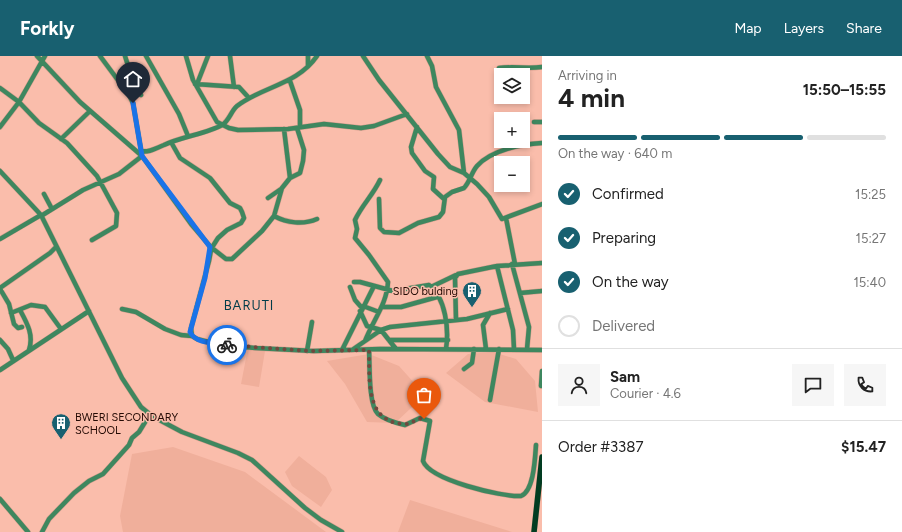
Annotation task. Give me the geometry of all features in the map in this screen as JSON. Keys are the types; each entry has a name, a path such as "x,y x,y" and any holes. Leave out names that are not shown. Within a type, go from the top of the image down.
{"main road":[{"path":"534,532 540,493 542,457"}],"street":[{"path":"37,56 90,111 142,154 179,207 211,249 226,259 232,259 248,243 260,234 274,216 282,188"},
{"path":"0,127 19,102 45,56"},
{"path":"100,56 129,94 133,103 142,154"},
{"path":"125,56 129,70 141,95"},
{"path":"146,56 182,119 188,136"},
{"path":"186,56 190,75 217,122 238,130 284,129 324,124 366,127 407,114"},
{"path":"196,84 208,56"},
{"path":"230,56 234,87"},
{"path":"308,56 308,66"},
{"path":"1,236 41,216 83,190 119,174 142,154 171,142 222,125 234,109 249,98 290,81 308,66 317,56"},
{"path":"363,56 379,80 448,165 464,172 470,177 489,197 500,217 506,218 542,204"},
{"path":"427,56 432,66 436,86 459,130 464,172"},
{"path":"499,68 513,66 526,68 542,67"},
{"path":"268,198 282,188 290,178 300,172 303,161 304,150 299,127 300,110 290,81"},
{"path":"196,84 241,88 249,98"},
{"path":"1,90 19,102 32,117 70,147 101,182 117,213 117,223 116,226 92,240"},
{"path":"61,139 90,111"},
{"path":"534,122 542,122"},
{"path":"417,127 413,136 411,147 412,153 425,171 434,177 433,189 444,198"},
{"path":"284,129 290,178"},
{"path":"171,142 180,158 214,182 230,203 240,208 244,218 241,223 227,230 218,238 211,249 190,332 192,336"},
{"path":"379,199 380,228 384,232 401,232 418,223 439,217 443,212 444,198 452,192 464,188 477,166 495,154 530,144 542,143"},
{"path":"0,171 41,216 122,378 136,401 150,414 182,432 238,453 252,460 310,512 342,532"},
{"path":"365,341 370,328 382,307 388,290 387,278 354,235 356,229 355,220 363,205 375,191 380,180"},
{"path":"44,194 52,209"},
{"path":"274,216 291,223 309,222 317,219"},
{"path":"506,218 514,264 529,327 527,349"},
{"path":"22,328 18,328 14,324 11,312 0,289 40,261 56,246"},
{"path":"432,287 456,275 497,266 542,263"},
{"path":"497,266 508,309 514,349"},
{"path":"456,275 456,320"},
{"path":"396,349 381,330 370,328 366,324 362,309 355,300 352,284 360,282 388,290 400,290 425,284 432,287 447,321 448,340 446,349"},
{"path":"342,350 374,286"},
{"path":"520,292 542,292"},
{"path":"382,307 401,307 437,297"},
{"path":"11,312 31,305 45,307 62,329"},
{"path":"122,309 136,312 170,331 216,344 308,351 396,349 542,350"},
{"path":"362,309 379,312"},
{"path":"352,350 381,330 404,325 456,320 508,309"},
{"path":"20,310 30,330 31,338 29,350"},
{"path":"0,370 89,311"},
{"path":"486,349 483,324 490,313"},
{"path":"308,351 312,322"},
{"path":"0,340 8,349 13,360"},
{"path":"389,340 448,340"},
{"path":"464,369 472,364 474,349"},
{"path":"490,400 499,349"},
{"path":"369,350 372,400 376,410 379,414 391,421 405,425 420,418 430,421 423,461 425,465 433,472 464,485 521,496 527,493 529,488 535,463 536,445"},
{"path":"541,386 542,371"},
{"path":"42,532 49,519 74,493 89,481 103,474 129,445 132,438 140,432 150,414"},
{"path":"0,499 28,532"}],"shaded area":[{"path":"248,348 265,351 259,387 241,384"},
{"path":"493,352 516,359 535,381 538,412 485,402 446,373 468,354"},
{"path":"369,354 399,366 425,395 395,423 367,422 345,384 327,361"},
{"path":"173,447 245,472 326,532 123,532 120,516 132,454"},
{"path":"299,456 326,477 332,490 321,507 292,486 285,472"},
{"path":"410,500 512,532 398,532"}],"way so far":[{"path":"227,345 308,351 369,350 372,400 379,414 391,421 405,425 420,418 424,419"}],"place":[{"name":"SIDO bulding","path":"472,308"},
{"name":"BWERI SECONDARY SCHOOL","path":"61,440"}],"district":[{"name":"BARUTI","path":"249,305"}],"route":[{"path":"133,103 136,130 142,156 191,224 209,245 211,250 190,332 192,336 197,339 227,345"}]}
